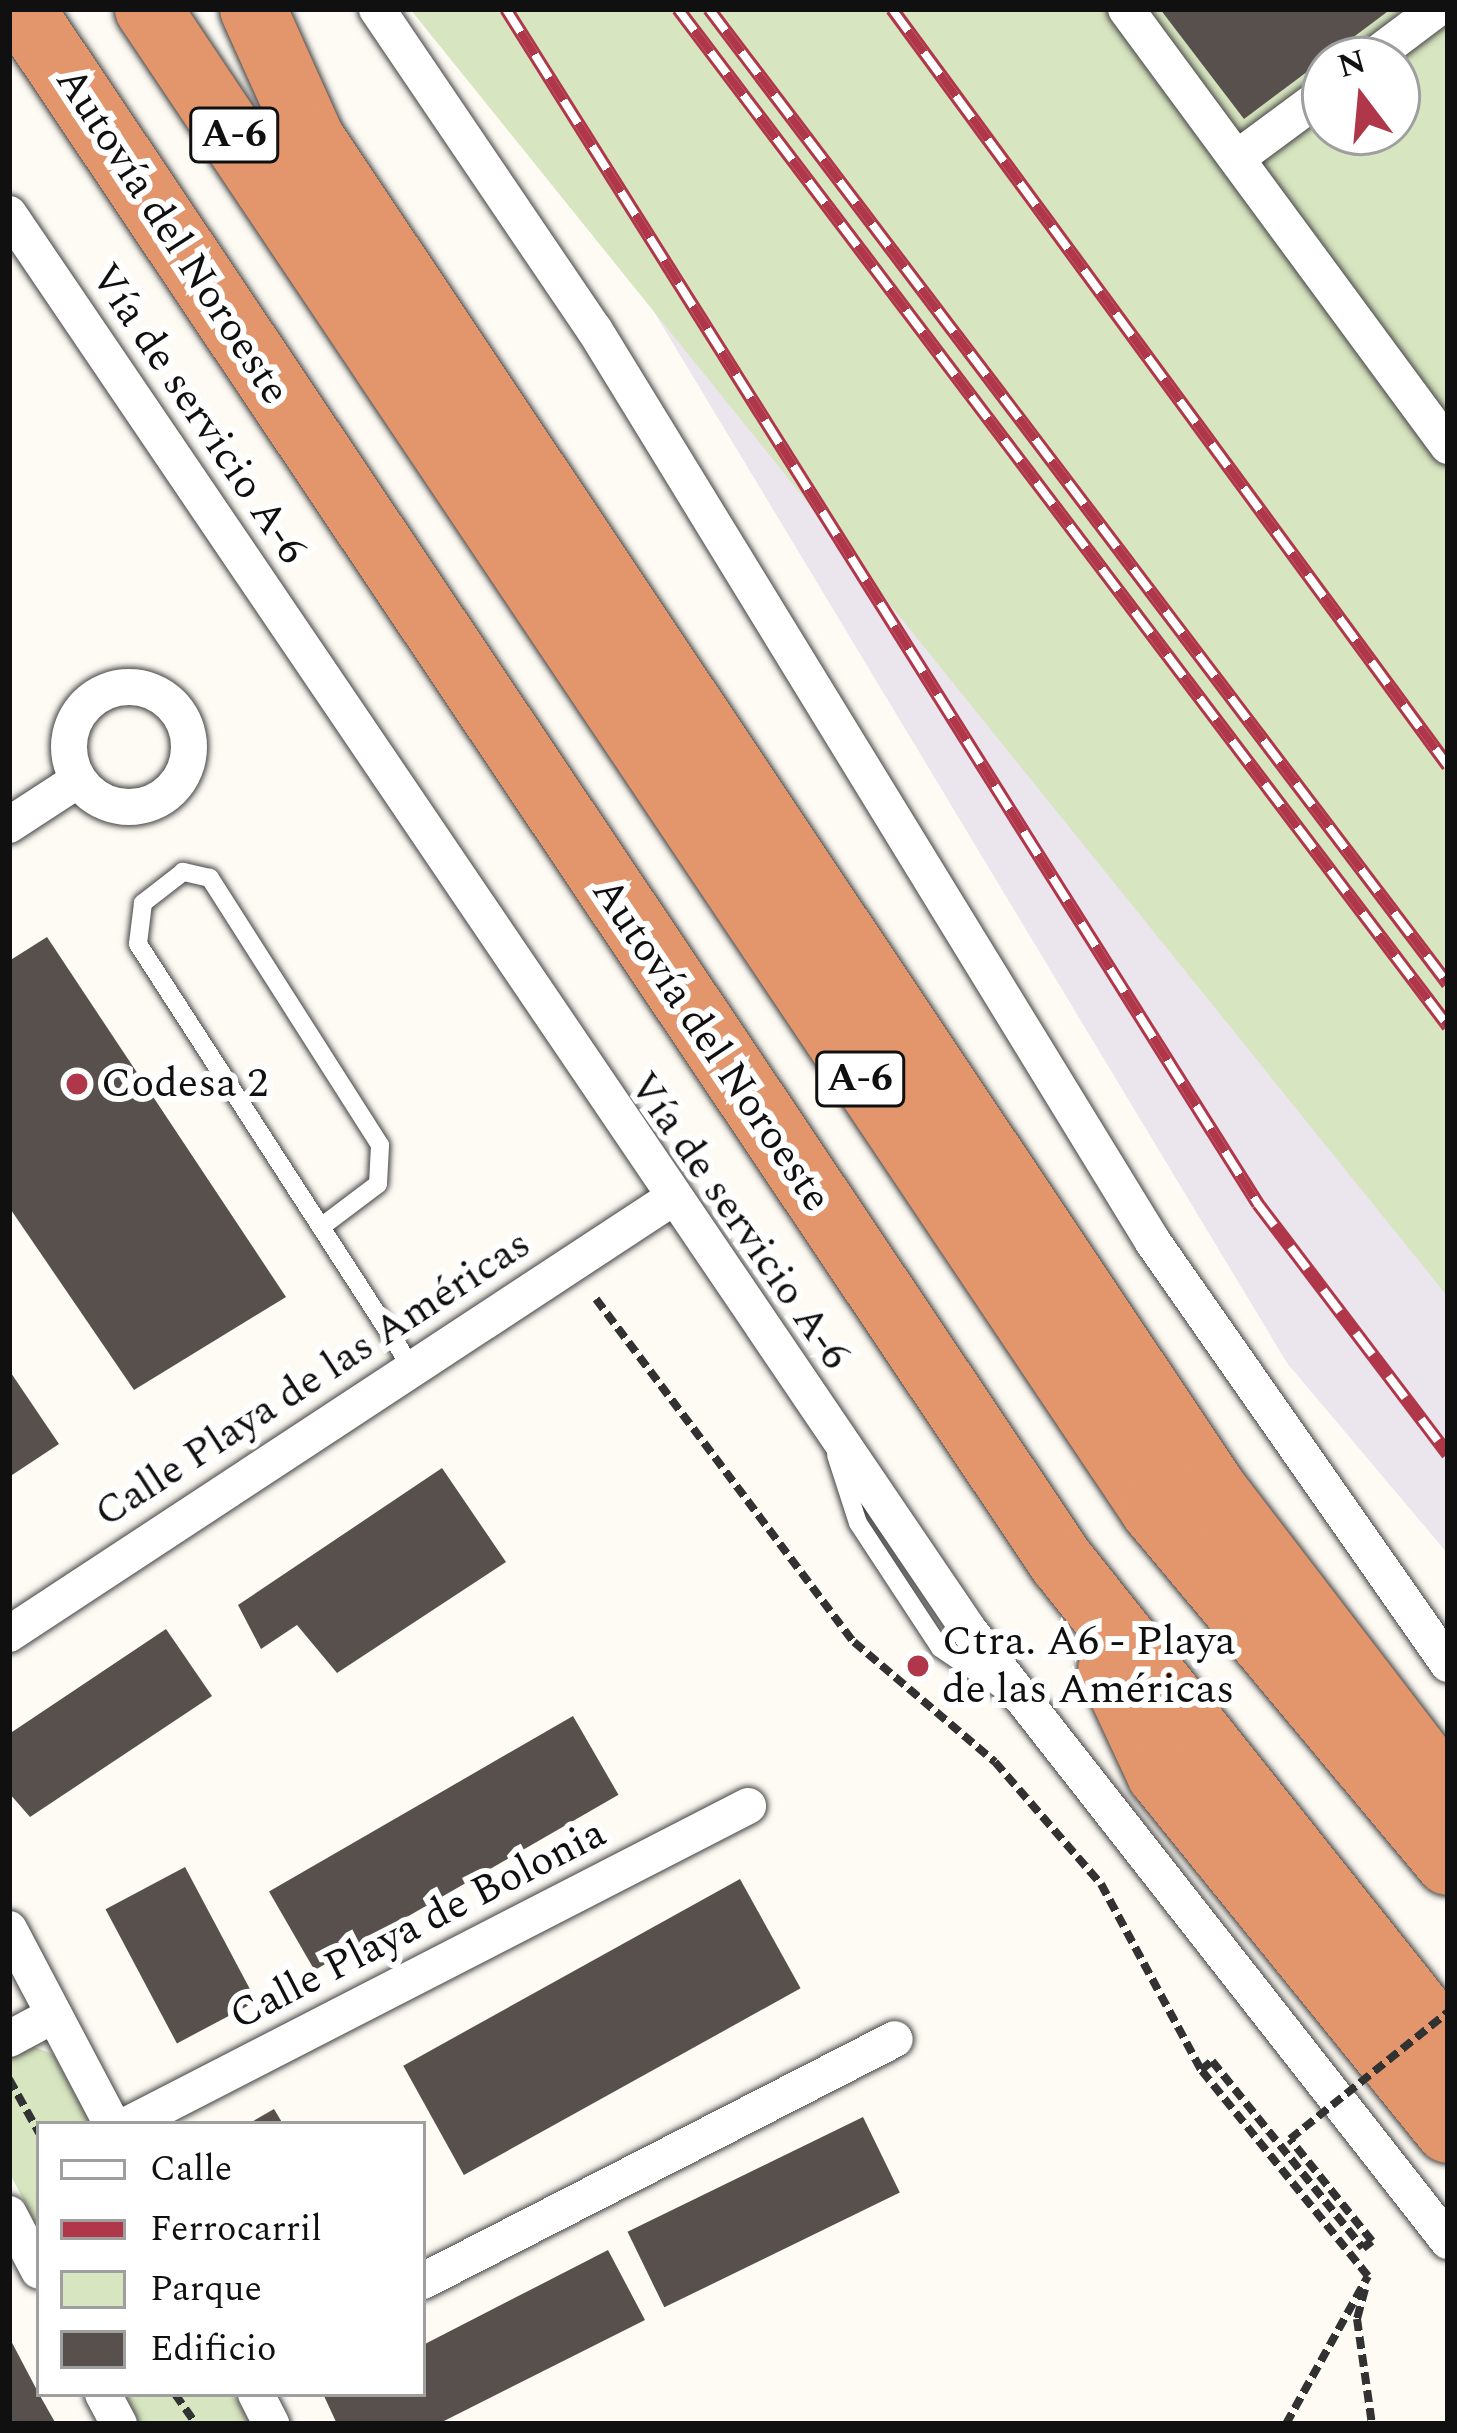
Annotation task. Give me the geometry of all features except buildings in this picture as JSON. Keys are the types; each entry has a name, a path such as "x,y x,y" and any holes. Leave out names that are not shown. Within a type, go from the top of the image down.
{"highway":[{"name":"Autovía del Noroeste","path":"20,9 1062,1562 1448,2047"},
{"name":"A-6","path":"148,9 1154,1510 1448,1862"},
{"path":"253,9 312,140 1201,1470 1448,1795"},
{"path":"1062,1562 1160,1774 1448,2130"}],"street":[{"path":"377,9 594,329 1153,1242 1448,1664"},
{"path":"1126,9 1240,156 1448,446"},
{"path":"1401,36 1437,9"},
{"path":"1240,156 1301,111"},
{"name":"Vía de servicio A-6","path":"9,214 22,240 668,1201 827,1427 1030,1708 1448,2241"},
{"path":"9,825 78,780"},
{"name":"Calle Playa de las Américas","path":"9,1634 668,1201"},
{"name":"Calle Playa de Bolonia","path":"136,2121 748,1806"},
{"path":"9,1929 110,2121"},
{"path":"9,2039 54,2015"},
{"path":"426,2279 895,2039"},
{"path":"9,2214 36,2265"},
{"path":"106,2397 119,2424"},
{"path":"258,2397 272,2424"}],"lane":[{"path":"321,1227 378,1184 380,1144 210,878 183,872 143,903 138,944 412,1368"}],"path":[{"path":"596,1299 854,1642 994,1762 1102,1884 1201,2069 1368,2276"},
{"path":"1201,2069 1212,2061 1363,2248 1372,2241 1290,2138 1448,2012"},
{"path":"9,2079 36,2128"},
{"path":"1286,2424 1368,2276"},
{"path":"1368,2276 1358,2319 1372,2424"},
{"path":"177,2397 196,2424"}],"shaded area":[{"path":"1448,106 1448,1554 1287,1363 568,169 1229,281 1385,156 1421,156 1421,128"}],"green space":[{"path":"410,9 1448,9 1448,1297"},
{"path":"31,2046 53,2054 89,2121 36,2121 36,2224 9,2172 9,2058"},
{"path":"126,2397 236,2397 250,2424 140,2424"}],"railway":[{"path":"506,9 1258,1204 1448,1454"},
{"path":"678,9 1448,1026"},
{"path":"709,9 1448,984"},
{"path":"892,9 1448,766"}],"place":[{"name":"Codesa 2","path":"77,1084"},
{"name":"Ctra. A6 - Playa de las Américas","path":"918,1666"}]}
